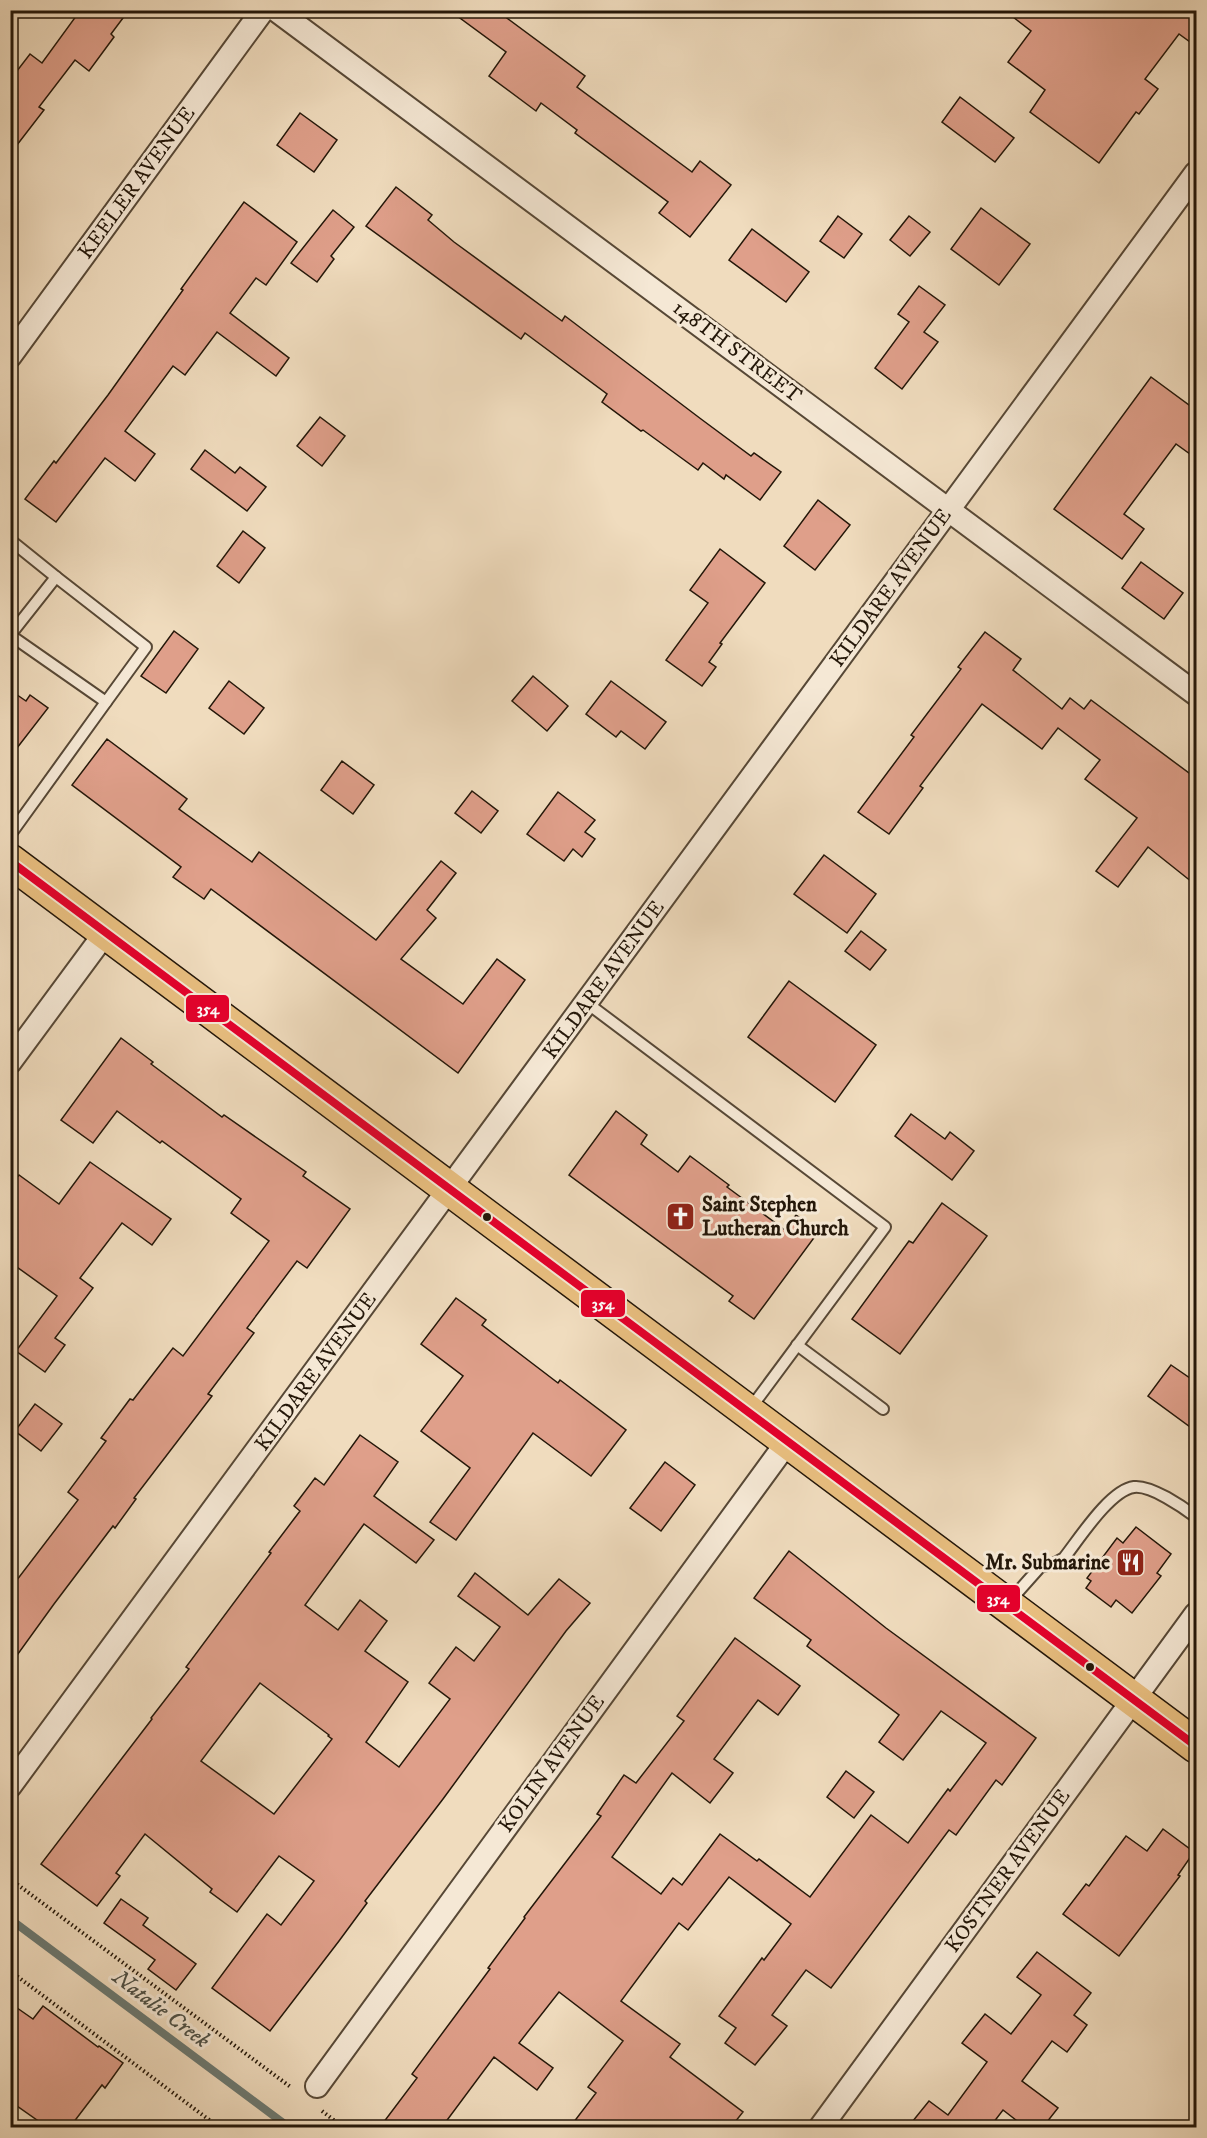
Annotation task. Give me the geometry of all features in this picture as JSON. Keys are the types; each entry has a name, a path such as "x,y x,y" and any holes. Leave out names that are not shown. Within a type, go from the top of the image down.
{"main road":[{"path":"10,861 1197,1746"}],"street":[{"name":"KEELER AVENUE","path":"10,356 263,10"},
{"name":"148TH STREET","path":"276,10 1197,694"},
{"name":"KILDARE AVENUE","path":"10,1786 1197,173"},
{"path":"10,1062 106,932"},
{"name":"KOLIN AVENUE","path":"310,2095 788,1441"},
{"name":"KOSTNER AVENUE","path":"820,2127 1197,1614"}],"lane":[{"path":"10,540 146,647 10,835"},
{"path":"56,577 12,631 106,702"},
{"path":"587,1003 885,1227 748,1411"},
{"path":"797,1345 883,1410"},
{"path":"1007,1604 1040,1567 1064,1558 1113,1498 1123,1490 1136,1486 1156,1493 1197,1516"}],"path":[{"path":"10,1879 310,2095 344,2127"},
{"path":"10,1971 220,2127"}],"building":[{"path":"129,10 111,34 114,37 89,71 75,60 39,107 44,110 10,154 10,80 30,54 42,63 79,12"},
{"path":"449,10 496,10 585,76 577,87 692,172 700,161 731,185 690,237 659,213 668,202 575,133 577,130 541,103 536,111 489,76 506,52"},
{"path":"1004,10 1197,10 1197,47 1179,34 1145,79 1158,89 1139,114 1136,112 1099,163 1030,112 1045,90 1008,62 1031,31"},
{"path":"960,97 1014,138 995,162 942,122"},
{"path":"300,113 337,140 314,172 277,145"},
{"path":"396,187 432,215 428,220 454,242 562,321 565,316 751,456 754,453 781,472 760,500 726,475 724,479 703,463 698,470 643,430 641,431 602,402 607,394 525,333 521,339 366,226"},
{"path":"244,202 297,242 266,285 256,278 230,313 289,358 276,376 217,332 185,375 173,366 125,431 155,454 135,481 105,458 56,522 25,499 108,395"},
{"path":"981,208 1030,244 999,285 951,249"},
{"path":"333,210 354,227 331,256 334,259 317,282 291,263"},
{"path":"838,216 862,234 844,258 820,241"},
{"path":"909,216 930,232 910,256 890,240"},
{"path":"752,229 809,272 786,302 729,260"},
{"path":"919,286 945,305 924,332 938,342 902,389 875,368 909,322 898,314"},
{"path":"1151,377 1197,411 1197,459 1176,444 1124,514 1144,529 1122,559 1054,509"},
{"path":"320,417 345,436 322,466 297,446"},
{"path":"205,450 235,473 240,467 266,487 247,511 191,469"},
{"path":"818,500 850,525 815,570 784,546"},
{"path":"243,531 265,548 239,583 217,566"},
{"path":"720,549 765,583 720,643 722,644 709,662 716,667 702,686 666,660 708,603 690,590"},
{"path":"1141,562 1183,593 1164,619 1122,588"},
{"path":"174,631 198,649 166,693 141,676"},
{"path":"985,632 1021,659 1013,670 1062,709 1070,698 1084,709 1091,700 1197,779 1197,886 1148,847 1118,887 1096,871 1137,818 1085,779 1100,760 1058,728 1042,749 982,704 920,786 923,788 889,834 858,812 914,737 911,735 961,669 958,667"},
{"path":"533,676 568,706 547,731 512,701"},
{"path":"229,681 264,708 244,734 209,708"},
{"path":"611,681 666,722 645,749 621,731 616,737 586,714"},
{"path":"10,690 26,701 30,695 48,708 10,757"},
{"path":"107,739 187,799 179,809 252,862 259,852 376,940 441,861 456,873 427,910 436,918 401,959 463,1004 497,959 525,980 458,1073 211,889 204,899 173,877 181,867 72,785"},
{"path":"342,761 374,785 353,814 321,790"},
{"path":"472,791 498,811 481,833 455,813"},
{"path":"558,792 595,820 585,832 595,839 582,857 573,849 564,861 527,834"},
{"path":"824,855 876,894 847,933 794,894"},
{"path":"861,931 886,950 870,970 845,951"},
{"path":"789,981 876,1045 835,1102 748,1037"},
{"path":"121,1038 153,1062 151,1064 222,1117 224,1115 306,1172 303,1176 350,1209 307,1268 297,1261 247,1328 254,1333 208,1394 212,1396 10,1665 10,1589 78,1500 68,1492 106,1441 101,1438 130,1399 133,1400 173,1348 183,1356 269,1241 231,1213 241,1199 117,1111 93,1143 61,1120"},
{"name":"Saint Stephen Lutheran Church","path":"616,1111 647,1135 641,1144 678,1172 690,1156 785,1230 796,1215 819,1231 754,1319 729,1301 733,1296 569,1175"},
{"path":"911,1114 945,1139 950,1132 974,1151 952,1180 895,1136"},
{"path":"90,1162 171,1219 152,1245 122,1223 80,1278 93,1288 55,1338 65,1345 45,1372 16,1351 57,1296 10,1262 10,1186 19,1175 59,1204"},
{"path":"942,1203 987,1236 900,1354 852,1319 909,1241 913,1243"},
{"path":"456,1298 486,1320 482,1325 558,1383 560,1380 626,1430 591,1476 533,1433 456,1540 430,1522 470,1468 421,1431 463,1376 421,1344"},
{"path":"1171,1365 1197,1383 1197,1432 1148,1396"},
{"path":"35,1404 62,1424 41,1451 15,1431"},
{"path":"360,1435 398,1462 374,1496 434,1540 416,1563 364,1524 305,1605 338,1630 360,1600 387,1621 365,1651 408,1682 366,1742 399,1767 450,1699 429,1683 456,1647 474,1661 500,1627 458,1596 475,1573 528,1615 559,1579 590,1603 566,1631 365,1901 367,1903 339,1941 270,2031 212,1988 267,1914 281,1925 314,1881 279,1856 237,1912 210,1892 212,1889 145,1834 116,1873 120,1876 97,1906 41,1864 189,1669 186,1667 271,1553 269,1552 300,1511 294,1506 315,1478 324,1485","holes":["260,1683 332,1739 274,1814 201,1761"]},
{"path":"665,1462 695,1485 661,1531 630,1508"},
{"name":"Mr. Submarine","path":"1136,1527 1171,1554 1157,1573 1161,1576 1132,1613 1116,1600 1111,1607 1086,1588 1091,1581 1087,1578 1117,1538 1123,1543"},
{"path":"789,1551 886,1628 1036,1738 1002,1785 996,1780 956,1835 949,1830 831,1988 806,1970 772,2015 787,2026 755,2065 725,2043 736,2028 719,2016 762,1958 764,1960 791,1924 729,1877 688,1930 679,1923 621,2001 680,2044 670,2057 743,2112 731,2127 570,2127 596,2093 588,2087 623,2041 559,1992 519,2043 553,2068 537,2090 494,2057 442,2127 380,2127 417,2078 412,2074 490,1969 488,1968 524,1917 601,1816 597,1814 624,1775 636,1783 684,1721 677,1716 735,1638 800,1686 778,1715 758,1700 714,1759 733,1773 710,1803 672,1773 612,1857 661,1894 673,1878 682,1885 720,1834 757,1861 759,1859 810,1897 871,1815 908,1843 986,1743 941,1711 903,1760 879,1742 899,1715 807,1646 811,1640 754,1598"},
{"path":"846,1771 874,1792 854,1818 827,1797"},
{"path":"1163,1829 1194,1852 1178,1875 1180,1876 1119,1956 1063,1914 1086,1884 1089,1886 1126,1836 1147,1851"},
{"path":"121,1899 148,1918 143,1925 196,1964 176,1990 148,1969 155,1960 104,1923"},
{"path":"1037,1952 1091,1993 1074,2015 1087,2025 1067,2052 1052,2041 1022,2081 1058,2108 1043,2127 1025,2127 1003,2110 990,2127 908,2127 929,2101 948,2115 987,2062 962,2043 985,2014 1011,2034 1041,1995 1017,1977"},
{"path":"10,2003 33,2019 43,2006 123,2063 105,2088 102,2085 70,2127 47,2127 10,2101"}],"waterway":[{"name":"Natalie Creek","path":"10,1919 290,2128"}],"transit line":[{"name":"354","path":"10,861 1196,1746"}],"place":[{"name":"Saint Stephen Lutheran Church","path":"681,1217"},
{"name":"Mr. Submarine","path":"1131,1563"}]}
